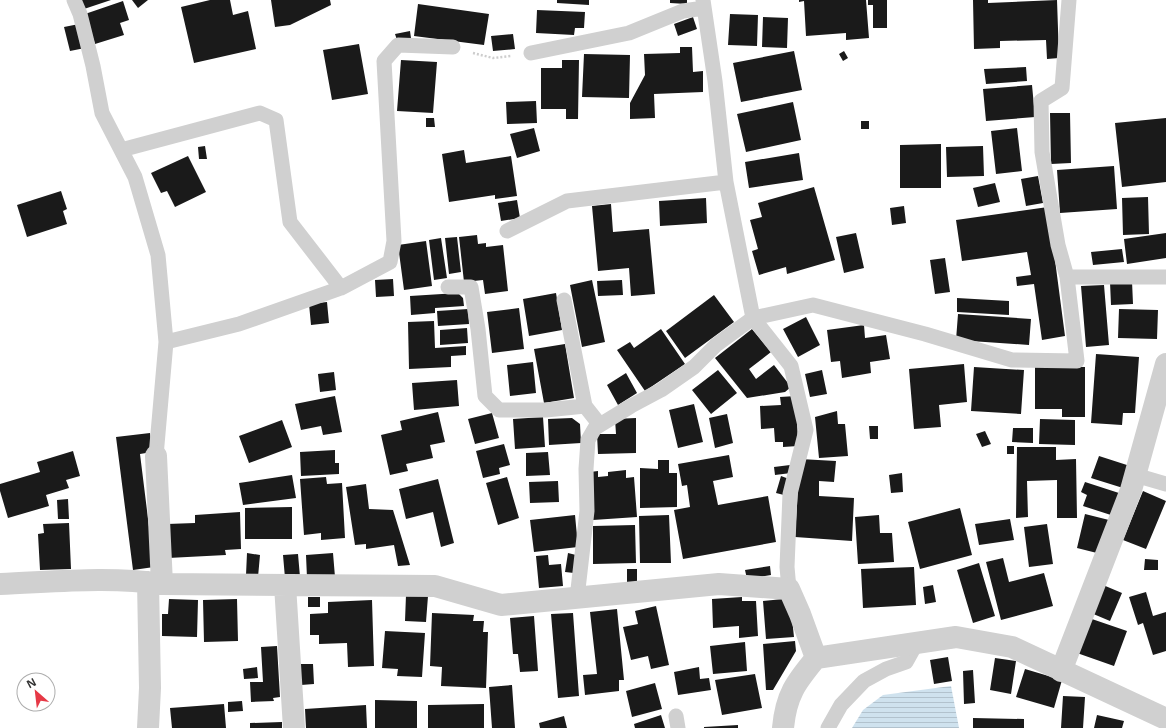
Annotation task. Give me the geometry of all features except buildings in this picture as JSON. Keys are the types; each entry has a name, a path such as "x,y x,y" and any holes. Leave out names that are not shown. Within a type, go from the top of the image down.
{"street":[{"path":"1061,671 1135,475 1166,366"},
{"path":"148,728 155,583 156,456"},
{"path":"0,582 85,581 435,586 501,605 719,584 789,589 816,658"},
{"path":"284,585 294,728"},
{"path":"784,728 785,707 797,681 816,658 956,637 1012,646 1061,671 1166,719"}],"lane":[{"path":"74,0 80,14 91,58 102,113 136,177 158,255 166,342 156,456"},
{"path":"577,598 587,511 586,469 588,440 595,428 660,390 694,367 716,345 753,318 813,305 925,334 1012,360 1077,361 1067,277 1058,245 1042,152 1041,101 1062,88 1069,0"},
{"path":"531,53 629,33 704,4 715,81 726,182 753,318 791,366 806,430 790,494 787,567 789,589"},
{"path":"166,342 239,324 341,288 390,262 394,241 384,61 398,45 453,48"},
{"path":"121,150 260,113 276,120 290,222 341,288"},
{"path":"507,230 567,201 726,182"},
{"path":"1067,277 1166,277"},
{"path":"448,287 471,288 478,329 485,396 498,410 546,410 585,406"},
{"path":"564,300 585,406 600,425"},
{"path":"1135,475 1166,484"},
{"path":"828,728 841,704 864,681 886,669 906,662 916,644"}],"path":[{"path":"453,48 493,58 531,53"}],"water":[{"path":"951,686 959,728 852,728 863,710 883,695"}]}
